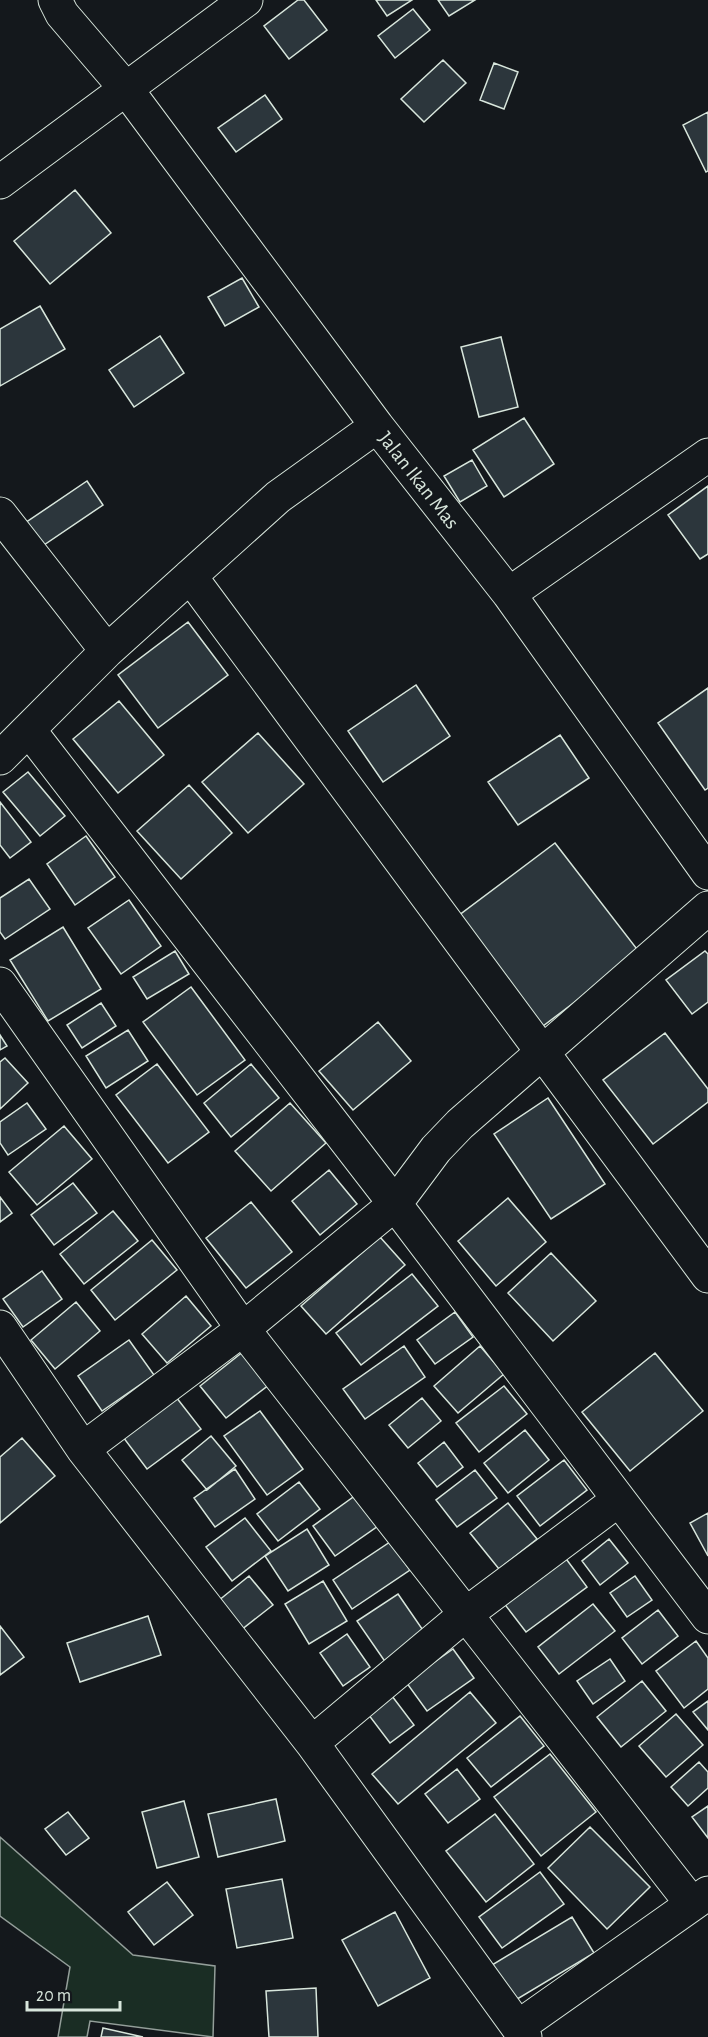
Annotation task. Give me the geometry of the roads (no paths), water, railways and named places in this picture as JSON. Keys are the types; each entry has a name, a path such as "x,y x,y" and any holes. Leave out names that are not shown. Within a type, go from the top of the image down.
{"street":[{"name":"Jalan Ikan Mas","path":"55,0 62,14 127,90 376,426 509,594 708,873"},
{"path":"0,182 246,0"},
{"path":"0,758 107,651 278,497 376,426"},
{"path":"509,594 708,455"},
{"path":"0,513 107,651"},
{"path":"190,576 708,1276"},
{"path":"29,730 395,1204 617,1501 708,1617"},
{"path":"83,1449 243,1329 395,1204 444,1140 708,908"},
{"path":"0,984 243,1329 466,1614 700,1899 522,2032 312,1743 83,1449 0,1327"},
{"path":"312,1743 466,1614 617,1501"}]}
